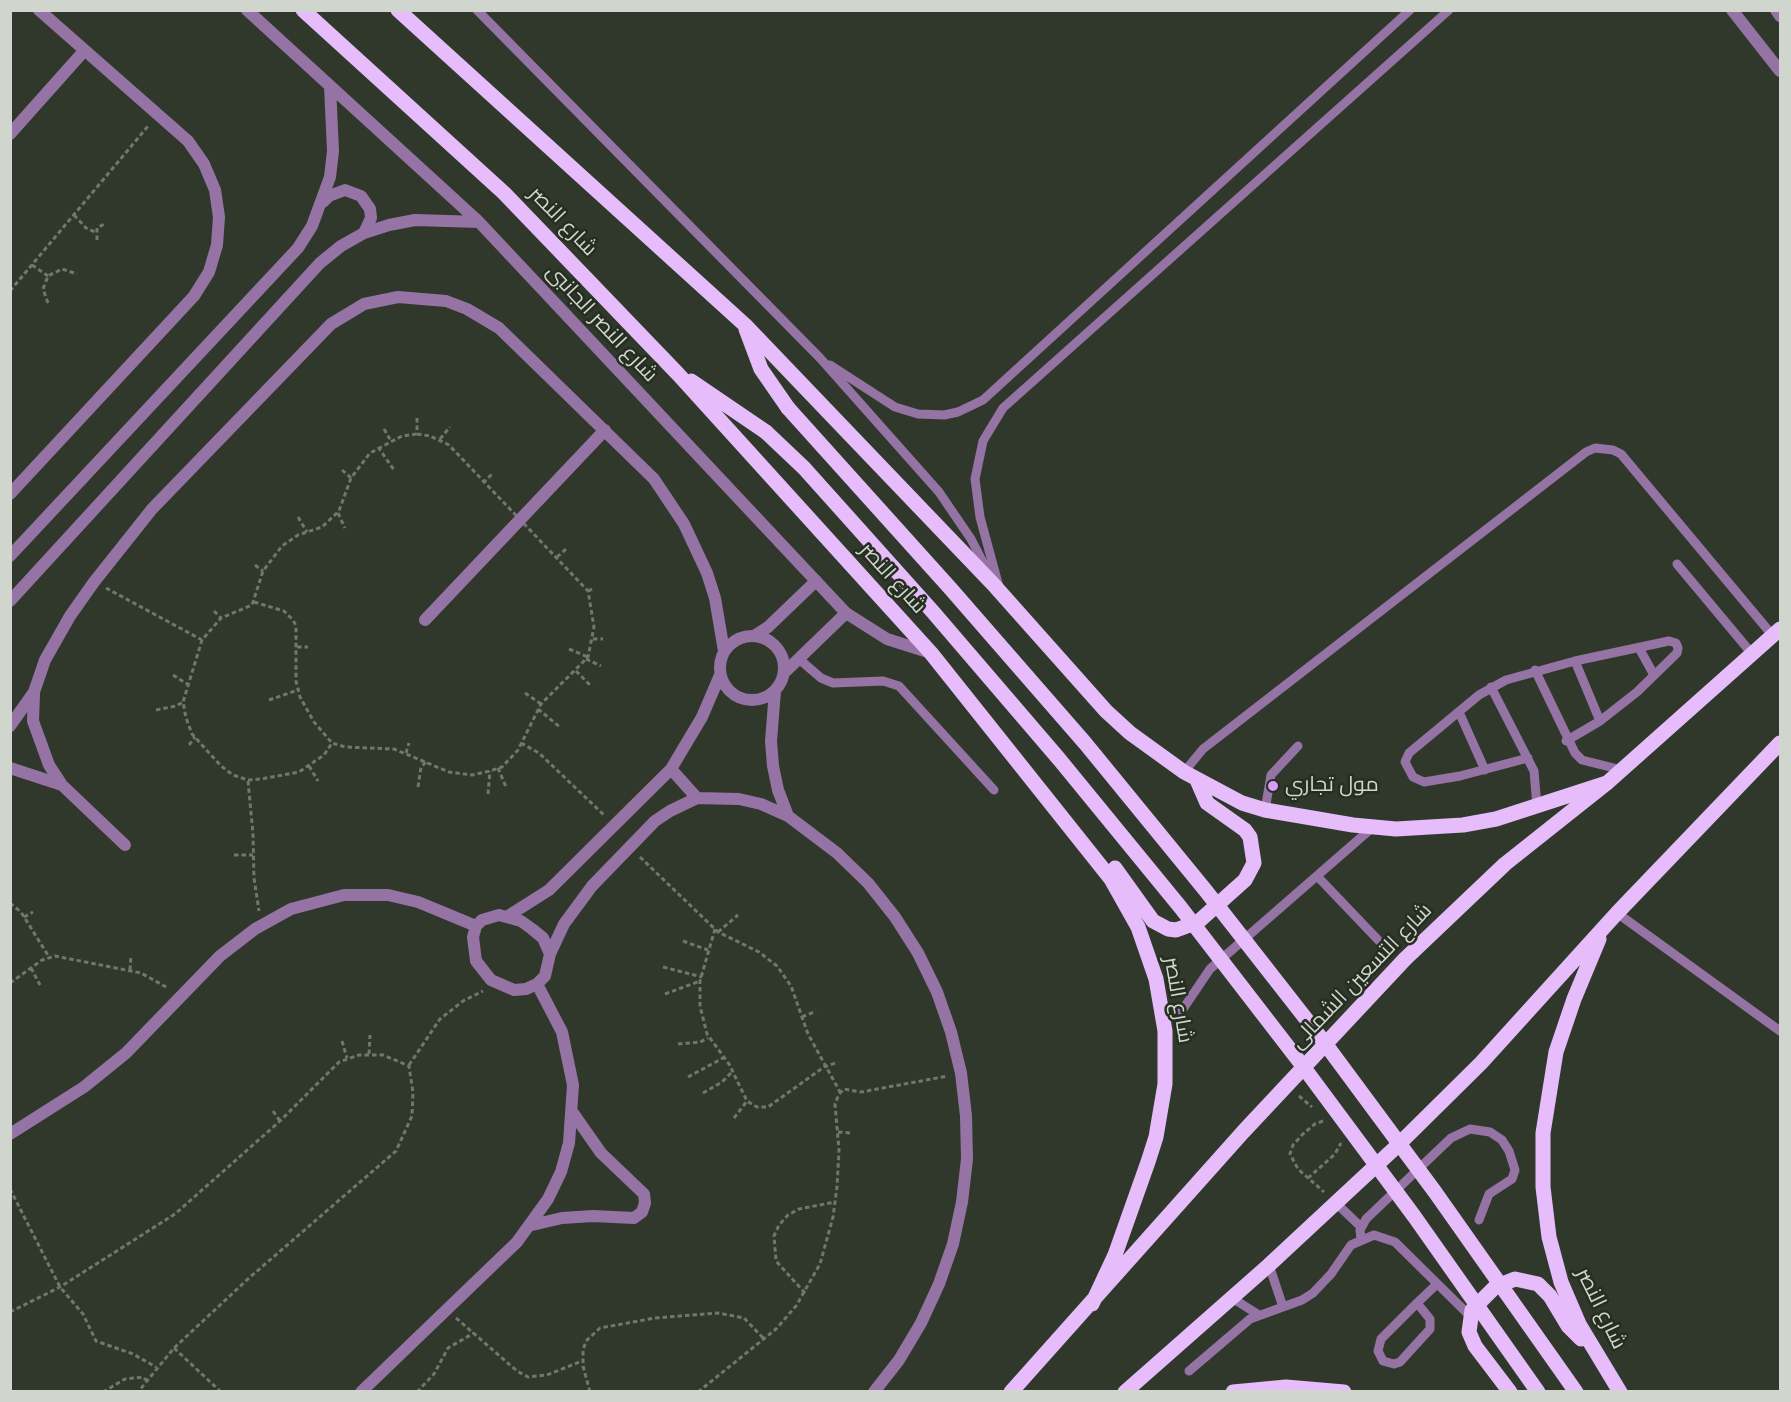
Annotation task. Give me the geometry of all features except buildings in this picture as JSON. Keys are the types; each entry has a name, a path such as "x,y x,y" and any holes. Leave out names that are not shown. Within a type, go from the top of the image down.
{"main road":[{"name":"شارع النصر","path":"303,10 504,193 678,374 931,653 1111,879 1138,927 1156,979 1163,1018 1165,1084 1156,1137 1115,1255 1092,1304"},
{"path":"398,10 745,325 997,588 1106,711 1130,734 1190,776 1242,803 1265,810 1373,827 1430,828 1496,819 1607,783"},
{"path":"745,325 761,369 788,408 950,588 1084,743 1206,891 1322,1038 1442,1202 1576,1392"},
{"path":"678,374 723,401 766,432 804,468 1059,759 1181,908 1414,1216 1538,1392"},
{"name":"شارع التسعين الشمالى","path":"1011,1392 1377,987 1505,864 1607,783 1777,632"},
{"path":"1125,1392 1336,1203 1480,1063 1617,914 1780,743"},
{"path":"1094,857 1115,868 1148,914 1160,926 1176,930 1198,922 1245,880 1254,863 1254,854 1245,830 1207,803 1190,776"},
{"name":"شارع النصر","path":"1604,928 1564,1025 1550,1079 1543,1133 1543,1187 1549,1237 1569,1303 1620,1392"},
{"path":"1510,1392 1474,1346 1469,1332 1470,1316 1476,1304 1502,1283 1515,1279 1531,1280 1545,1289 1576,1335 1592,1345"},
{"path":"1233,1392 1286,1387 1344,1392"}],"street":[{"path":"10,494 194,296 209,272 217,245 219,217 215,190 204,164 188,141 39,10"},
{"name":"شارع النصر الجانبى","path":"247,10 479,222 846,613 887,639 931,653"},
{"path":"1732,10 1780,71"},
{"path":"1776,10 1780,16"},
{"path":"10,134 84,51"},
{"path":"10,556 298,248 323,202 333,151 330,86"},
{"path":"323,202 329,196 345,190 361,195 370,209 371,218 364,233"},
{"path":"10,601 320,263 341,246 364,233 415,220 479,222"},
{"path":"10,726 34,692 58,636 94,582 152,509 331,324 364,304 398,297 446,301 483,317 499,328 654,479 684,524 709,581 724,651"},
{"path":"425,620 605,430"},
{"path":"754,636 768,627 816,581"},
{"path":"788,816 778,790 773,766 771,741 775,691 784,673 846,613"},
{"path":"775,691 763,699 742,699 725,688 720,675 719,663 724,651 731,643 742,637 754,636 767,639 777,648 783,660 784,673"},
{"path":"508,916 549,890 671,769 702,717 720,675"},
{"path":"34,692 33,721 50,765 62,785 125,845"},
{"path":"10,768 62,785"},
{"path":"671,769 697,798"},
{"path":"550,954 543,938 508,916 490,916 476,926 473,937 476,961 491,980 514,990 526,989 537,984 545,976 550,954 575,906 655,821 697,798 738,799 761,804 788,816 837,853 868,883 895,917 918,953 937,992 951,1032 961,1073 966,1116 967,1159 962,1202 953,1244 939,1284 921,1323 899,1360 874,1392"},
{"path":"10,1134 84,1087 126,1053 180,1000 220,956 262,924 291,909 345,895 388,895 418,902 476,926"},
{"path":"361,1392 532,1225 561,1172 569,1143 573,1113 569,1058 555,1016 537,984"},
{"path":"532,1225 562,1218 593,1216 634,1218 642,1212 645,1203 644,1194 601,1153 573,1113"}],"lane":[{"path":"477,10 820,357 939,492 971,539 997,588"},
{"path":"820,357 885,400 918,414 944,415 958,412 983,400 1410,10"},
{"path":"997,588 980,517 975,478 983,441 1004,408 1449,10"},
{"path":"1190,776 1203,749 1586,452 1595,448 1604,448 1621,454 1777,632"},
{"path":"1677,564 1753,655"},
{"path":"1528,758 1485,770 1424,782 1416,780 1406,766 1405,759 1409,753 1491,687 1535,670 1670,641 1678,645 1677,653 1654,675 1600,721 1566,741"},
{"path":"1639,648 1654,675"},
{"path":"799,659 821,678 833,683 884,681 899,686 994,790"},
{"path":"1575,662 1600,721"},
{"path":"1535,670 1566,741 1582,760 1622,770"},
{"path":"1491,687 1536,777 1537,807"},
{"path":"1459,712 1485,770"},
{"path":"1265,810 1271,775 1298,746"},
{"path":"1163,1018 1183,1009 1210,969 1373,827"},
{"path":"1317,876 1380,942"},
{"path":"1617,914 1780,1031"},
{"path":"1361,1239 1361,1227 1451,1138 1470,1130 1490,1132 1502,1140 1509,1151 1515,1170 1512,1179 1489,1194 1479,1220"},
{"path":"1336,1203 1361,1227"},
{"path":"1189,1371 1242,1324 1313,1293 1331,1274 1346,1250 1361,1239 1374,1235 1389,1238 1470,1316"},
{"path":"1269,1265 1283,1307"},
{"path":"1417,1303 1430,1319 1430,1329 1400,1362 1394,1364 1383,1361 1377,1351 1381,1339 1417,1303 1437,1284"},
{"path":"1232,1298 1259,1315"}],"path":[{"path":"10,291 157,114"},
{"path":"74,215 86,228 95,232 98,240"},
{"path":"95,232 99,225 106,222"},
{"path":"32,266 48,276"},
{"path":"48,303 43,289 48,276 62,269 77,274"},
{"path":"417,418 417,434"},
{"path":"440,439 450,427"},
{"path":"384,429 391,441"},
{"path":"332,743 324,755 309,766 290,774 248,780 233,775 221,766 195,737 186,718 183,702 187,684 202,640 222,618 254,602 290,615 296,626 298,690 306,710 332,743 345,747 381,747 406,753 460,774 490,771 507,762 521,743 541,704 587,658 593,639 594,615 588,591 449,445 440,439 417,434 402,436 378,447 363,460 351,478 337,515 345,528"},
{"path":"378,447 394,470"},
{"path":"342,470 351,478"},
{"path":"483,483 492,474"},
{"path":"254,602 263,571 282,546 321,527 339,511"},
{"path":"298,517 307,532"},
{"path":"557,557 566,549"},
{"path":"255,565 263,571"},
{"path":"94,582 202,640"},
{"path":"588,591 595,588"},
{"path":"214,611 222,618"},
{"path":"593,639 603,639"},
{"path":"297,647 308,647"},
{"path":"569,649 601,666"},
{"path":"576,671 592,687"},
{"path":"173,675 187,684"},
{"path":"270,700 298,690"},
{"path":"525,693 541,704"},
{"path":"156,710 176,706 183,702"},
{"path":"538,709 561,728"},
{"path":"189,745 195,737"},
{"path":"406,753 409,743"},
{"path":"521,743 539,753 615,826"},
{"path":"418,787 420,767 426,762"},
{"path":"309,766 318,781"},
{"path":"498,768 506,788"},
{"path":"488,794 490,771"},
{"path":"248,780 254,878 262,924"},
{"path":"630,847 717,930 759,952 777,966 791,986 824,1067 840,1092"},
{"path":"234,855 253,855"},
{"path":"10,903 24,917 49,957"},
{"path":"24,917 33,912"},
{"path":"738,915 717,930 708,950 701,979 700,1006 709,1038 725,1057 747,1101 757,1107 768,1107 824,1067 837,1062"},
{"path":"683,941 708,950"},
{"path":"10,983 49,957 67,956 99,966 130,970 162,983 180,1000"},
{"path":"130,970 131,956"},
{"path":"663,967 701,979"},
{"path":"31,968 40,986"},
{"path":"665,994 701,979"},
{"path":"138,1392 156,1367 174,1348 249,1278 304,1233 396,1151 412,1116 413,1093 409,1066 430,1030 451,1009 476,994 502,985"},
{"path":"802,1017 816,1011"},
{"path":"369,1054 370,1035"},
{"path":"678,1044 700,1042 709,1038"},
{"path":"342,1041 347,1058"},
{"path":"10,1312 60,1287 175,1214 280,1121 332,1068 347,1058 369,1054 392,1057 409,1066"},
{"path":"688,1077 725,1057"},
{"path":"703,1093 722,1082 733,1071"},
{"path":"698,1392 765,1340 805,1293 825,1248 835,1202 838,1132 835,1104 840,1092 844,1089 861,1092 961,1073"},
{"path":"1286,1086 1318,1112 1321,1121"},
{"path":"734,1118 747,1101"},
{"path":"273,1111 280,1121"},
{"path":"1321,1121 1329,1123"},
{"path":"1321,1121 1293,1145 1290,1154 1298,1169 1336,1203"},
{"path":"838,1132 851,1133"},
{"path":"1308,1178 1335,1154 1341,1145 1340,1136"},
{"path":"10,1189 60,1287 83,1314 96,1341 133,1354 156,1367"},
{"path":"805,1293 776,1261 774,1236 779,1225 793,1212 835,1202"},
{"path":"446,1310 517,1371 528,1377 547,1375 582,1360"},
{"path":"590,1392 582,1360 586,1341 600,1328 655,1318 728,1314 744,1318 765,1340"},
{"path":"417,1392 434,1374 448,1348 474,1333"},
{"path":"174,1348 221,1392"},
{"path":"103,1392 125,1379 143,1377 147,1382"}],"place":[{"name":"مول تجاري","path":"1273,786"}]}
